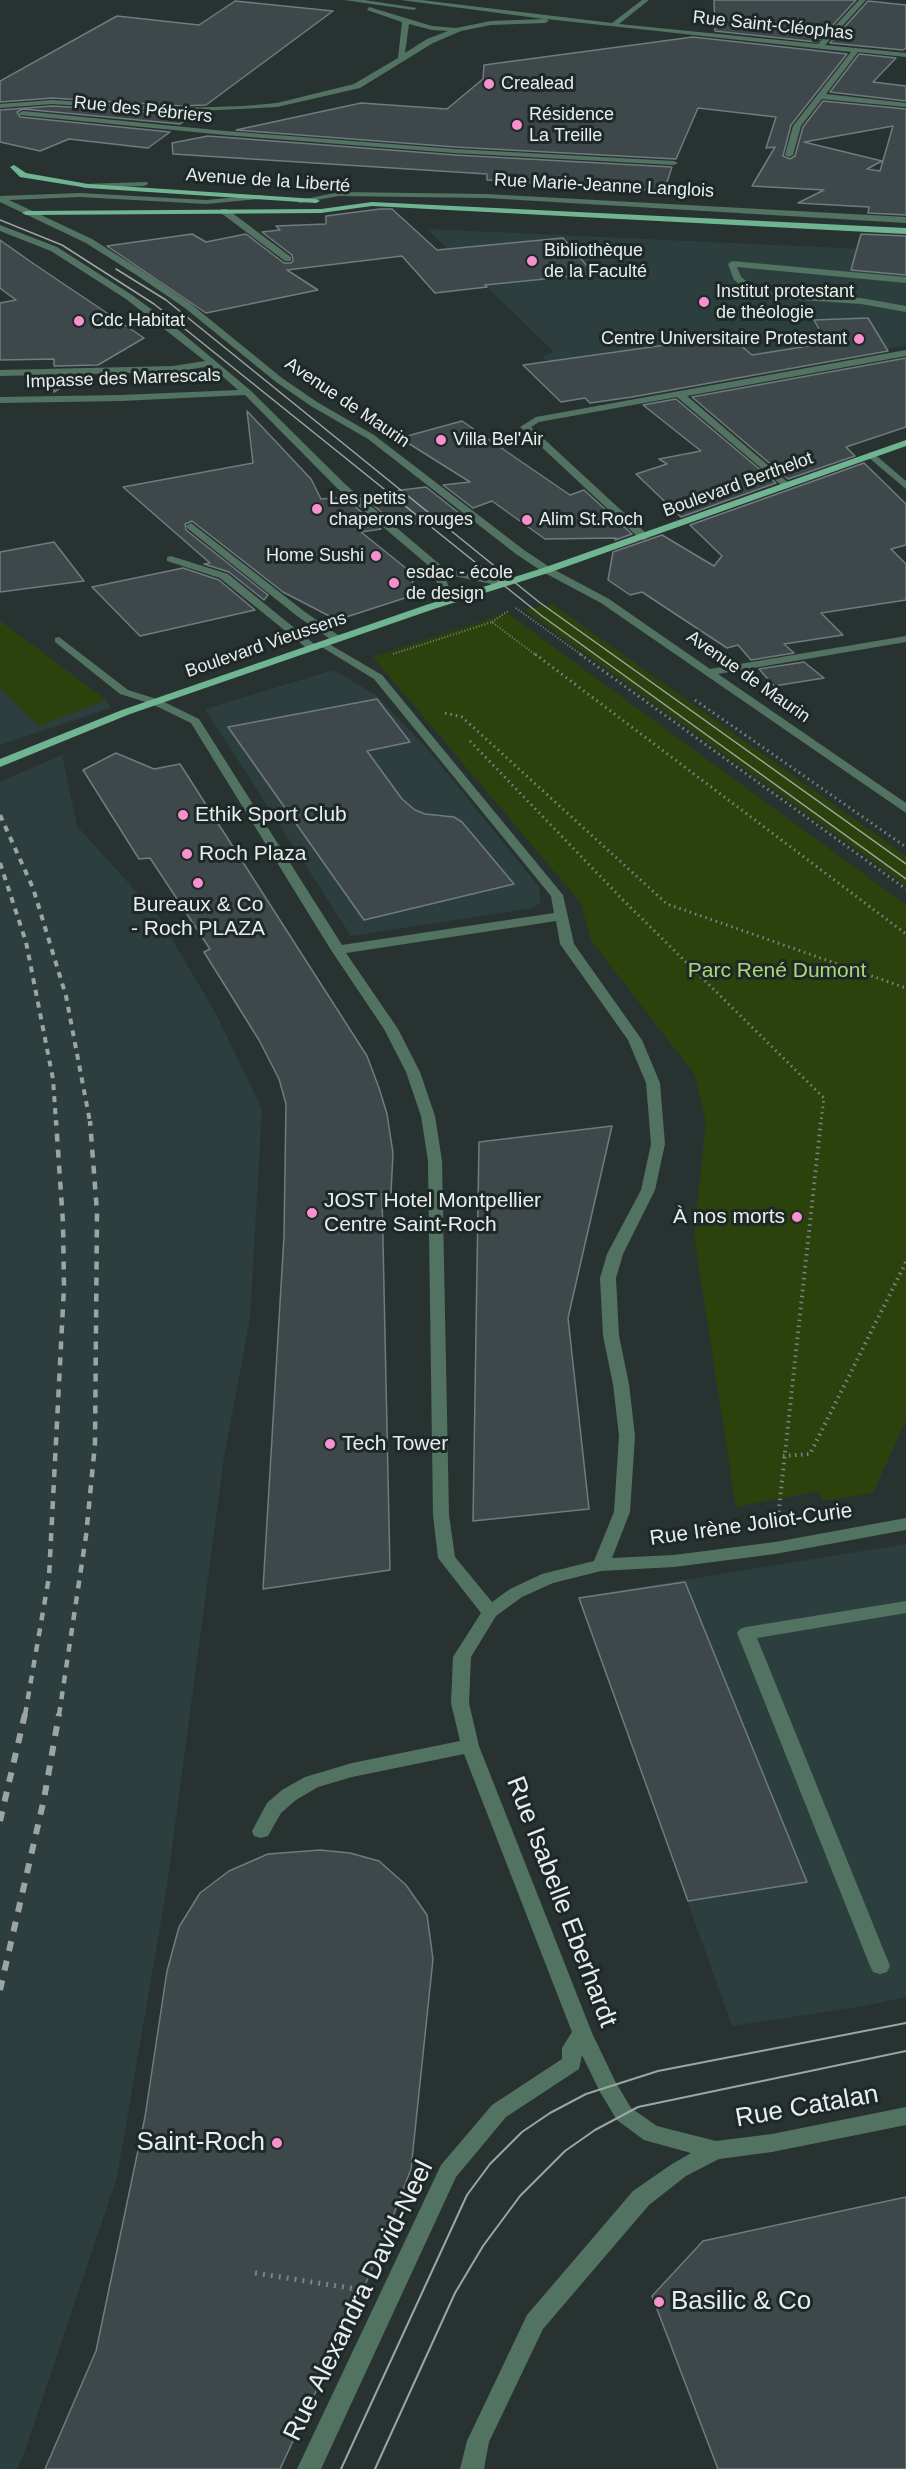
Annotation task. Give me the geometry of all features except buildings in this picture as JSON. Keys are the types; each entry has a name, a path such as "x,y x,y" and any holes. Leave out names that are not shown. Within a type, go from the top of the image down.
{"main road":[{"name":"Avenue de la Liberté","path":"75,174 10,166 23,175 88,186 372,204"},
{"name":"Avenue de la Liberté","path":"87,176 144,184 161,190"},
{"path":"26,213 321,211 372,204 906,231"},
{"path":"44,221 68,213"},
{"name":"Boulevard Berthelot","path":"547,570 906,443"},
{"name":"Boulevard Vieussens","path":"0,764 126,712 443,603 547,570"}],"street":[{"path":"345,0 462,15 545,21"},
{"path":"345,0 432,28 459,29"},
{"path":"404,0 553,16 566,20"},
{"path":"613,25 646,0"},
{"path":"820,46 863,0"},
{"path":"425,13 452,5"},
{"path":"452,5 462,15 464,23 459,29"},
{"path":"406,21 417,16"},
{"path":"0,106 52,102 155,110 244,108 307,99 357,86 387,69 401,57 430,41 459,29 491,23 566,20"},
{"name":"Rue Saint-Cléophas","path":"566,20 906,55"},
{"path":"401,57 406,21"},
{"path":"789,154 797,126 856,50"},
{"path":"820,96 906,105"},
{"name":"Rue des Pébriers","path":"240,120 247,114 244,108"},
{"name":"Rue des Pébriers","path":"23,113 225,133 232,127"},
{"path":"225,133 455,151 674,163"},
{"path":"0,199 88,186 144,184"},
{"path":"0,192 206,202 259,197"},
{"name":"Rue Marie-Jeanne Langlois","path":"300,201 339,194 486,196 906,220"},
{"name":"Avenue de Maurin","path":"0,199 89,241 188,306 279,380 314,404 371,437 547,570 605,601 906,809"},
{"path":"224,211 288,259"},
{"path":"2,230 44,221"},
{"path":"2,230 47,245 120,291 167,325 247,392 340,486 440,570 498,586"},
{"path":"906,280 732,264 738,278 760,295 861,301 906,309"},
{"path":"644,537 525,427 536,420 906,353"},
{"path":"0,373 173,369 213,363"},
{"name":"Impasse des Marrescals","path":"0,400 121,398 247,392"},
{"path":"679,394 786,486"},
{"path":"872,455 906,486"},
{"path":"191,526 301,614 337,639"},
{"path":"171,559 224,576 318,646 378,676 557,895 567,944 635,1040 653,1083 658,1144 648,1190 615,1254 608,1278 611,1336 621,1384 627,1436 622,1512 601,1565"},
{"path":"440,570 439,575 446,593 443,603"},
{"path":"710,672 906,639"},
{"path":"59,640 124,692 156,702 195,721 338,950 391,1029 413,1072 428,1116 435,1161 441,1515 447,1558 490,1612"},
{"path":"338,950 563,916"},
{"name":"Rue Irène Joliot-Curie","path":"601,1565 674,1561 775,1548 906,1524"},
{"name":"Rue Isabelle Eberhardt","path":"601,1565 548,1578 516,1593 490,1612 462,1657 460,1703 470,1746 582,2033 607,2086 624,2114 651,2134 716,2150"},
{"path":"880,1966 746,1633 906,1607"},
{"path":"261,1830 274,1808 289,1795 312,1782 352,1770 470,1746"},
{"name":"Rue Alexandra David-Neel","path":"309,2469 447,2171 499,2111 572,2063 572,2048 582,2033"},
{"name":"Rue Catalan","path":"716,2150 772,2143 906,2116"},
{"path":"472,2469 478,2441 535,2322 641,2198 679,2170 716,2150"}],"path":[{"path":"498,586 516,607 906,889"},
{"path":"396,664 388,656 492,622 906,934"},
{"path":"450,721 442,712 462,717 667,904 906,988"},
{"path":"467,738 624,902 824,1098 783,1456 775,1548"},
{"path":"783,1456 810,1454 906,1262"},
{"path":"255,2273 363,2290"}],"shaded area":[{"name":"Institut protestant de théologie","path":"427,229 906,251 906,345 590,403 542,356 554,352"},
{"path":"0,621 106,700 111,708 0,745"},
{"path":"334,670 377,696 429,751 539,887 541,902 532,908 351,936 205,709"},
{"path":"62,755 77,826 158,916 215,1012 262,1109 250,1318 224,1457 166,1892 117,2177 23,2456 17,2469 0,2469 0,782"},
{"path":"906,1544 906,1997 864,2006 732,2026 579,1597"}],"green space":[{"path":"552,604 906,856 906,885 525,610"},
{"name":"Parc René Dumont","path":"507,613 906,905 906,1420 873,1493 823,1501 819,1491 736,1507 694,1235 706,1122 695,1075 591,940 581,903 373,657"},
{"path":"0,621 106,700 39,726 0,688"}],"tram line":[{"path":"0,220 62,245 154,304 542,616 906,879"},
{"path":"116,269 166,300 539,602 906,864"},
{"path":"341,2469 467,2195 490,2164 522,2132 550,2113 586,2094 658,2071 906,2023"},
{"path":"375,2469 455,2293 483,2246 520,2196 565,2151 595,2130 638,2107 906,2051"}],"railway":[{"path":"0,815 33,888 66,996 90,1122"},
{"path":"0,863 26,942 53,1079 56,1122"},
{"path":"25,1715 49,1577 64,1287 63,1223 56,1121"},
{"path":"59,1715 86,1536 95,1444 97,1212 90,1121"},
{"path":"0,1821 25,1714"},
{"path":"0,1990 44,1799 59,1714"}],"place":[{"name":"Crealead","path":"489,84"},
{"name":"Résidence La Treille","path":"517,125"},
{"name":"Bibliothèque de la Faculté","path":"532,261"},
{"name":"Institut protestant de théologie","path":"704,302"},
{"name":"Cdc Habitat","path":"79,321"},
{"name":"Centre Universitaire Protestant","path":"859,339"},
{"name":"Villa Bel'Air","path":"441,440"},
{"name":"Les petits chaperons rouges","path":"317,509"},
{"name":"Alim St.Roch","path":"527,520"},
{"name":"Home Sushi","path":"376,556"},
{"name":"esdac - école de design","path":"394,583"},
{"name":"Ethik Sport Club","path":"183,815"},
{"name":"Roch Plaza","path":"187,854"},
{"name":"Bureaux & Co - Roch PLAZA","path":"198,883"},
{"name":"JOST Hotel Montpellier Centre Saint-Roch","path":"312,1213"},
{"name":"À nos morts","path":"797,1217"},
{"name":"Tech Tower","path":"330,1444"},
{"name":"Saint-Roch","path":"277,2143"},
{"name":"Basilic & Co","path":"659,2302"}]}
